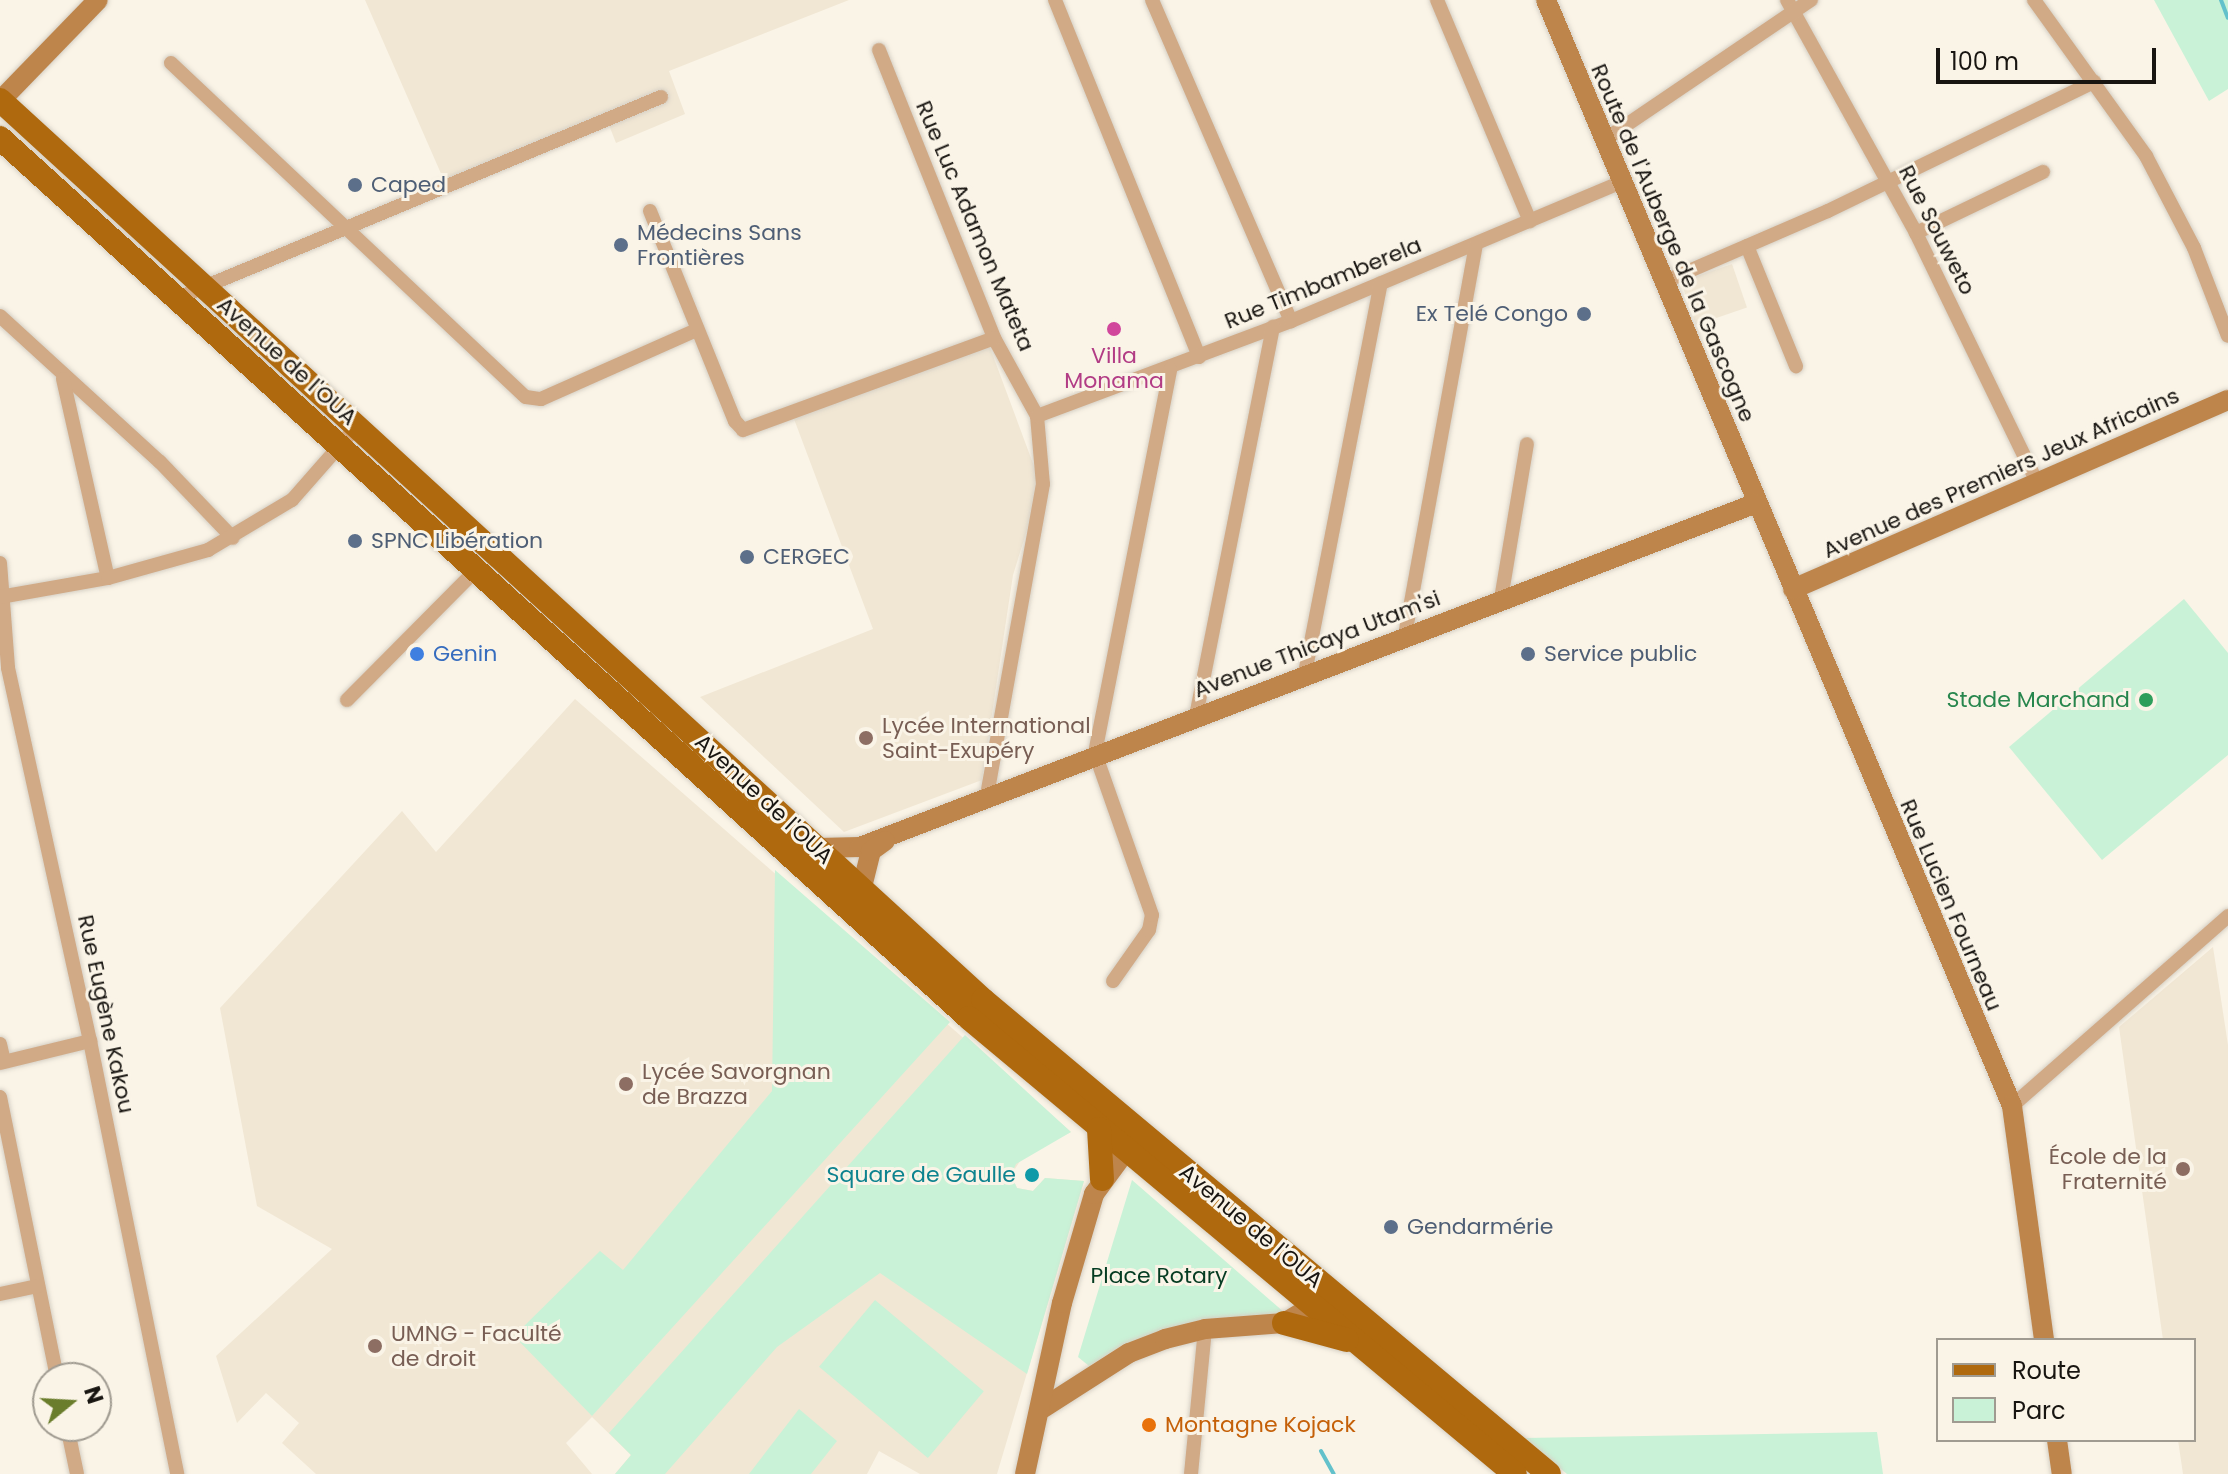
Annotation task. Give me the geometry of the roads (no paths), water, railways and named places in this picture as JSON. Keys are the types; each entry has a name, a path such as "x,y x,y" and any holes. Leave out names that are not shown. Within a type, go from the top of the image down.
{"main road":[{"name":"Avenue de l'OUA","path":"0,100 818,848 857,902 1099,1129 1132,1142"},
{"name":"Avenue de l'OUA","path":"0,138 180,297 800,865 857,902 1132,1142 1323,1300 1549,1474"},
{"path":"1099,1129 1102,1179"},
{"name":"Avenue de l'OUA","path":"1323,1300 1361,1345 1515,1474"},
{"path":"1284,1323 1361,1345"}],"street":[{"path":"0,100 98,0"},
{"path":"1055,0 1199,357"},
{"path":"1152,0 1291,321"},
{"path":"1437,0 1530,221"},
{"name":"Route de l'Auberge de la Gascogne","path":"1546,0 1666,281 1754,504"},
{"path":"1604,140 1790,6 1811,0"},
{"path":"2034,0 2094,82 2174,207 2228,336"},
{"name":"Rue Souweto","path":"1790,6 1916,233 2038,484"},
{"name":"Rue Luc Adamon Mateta","path":"879,50 994,338 1037,416 1041,499 987,794"},
{"path":"171,63 531,399 541,399 697,330"},
{"path":"1666,281 1889,181 2094,82"},
{"path":"180,297 661,97"},
{"path":"1916,233 2043,172"},
{"name":"Rue Timbamberela","path":"1037,416 1170,369 1291,321 1622,182"},
{"path":"650,211 735,421 743,430 994,338"},
{"path":"1405,635 1476,244"},
{"path":"1747,246 1796,366"},
{"path":"1305,673 1381,283"},
{"path":"0,316 63,378 160,462 233,538"},
{"path":"1196,716 1273,327"},
{"path":"1113,981 1149,930 1152,915 1095,753 1170,369"},
{"path":"63,378 108,578"},
{"name":"Avenue des Premiers Jeux Africains","path":"1793,589 2228,400"},
{"path":"2,596 108,578 186,558 233,538 292,500 358,425"},
{"path":"1501,599 1527,444"},
{"name":"Avenue Thicaya Utam'si","path":"818,848 860,847 987,794 1754,504"},
{"name":"Rue Lucien Fourneau","path":"1754,504 2012,1106 2044,1338"},
{"name":"Rue Eugène Kakou","path":"0,563 8,668 90,1041 177,1474"},
{"path":"347,700 476,570"},
{"name":"Avenue Thicaya Utam'si","path":"857,902 871,851 897,831"},
{"path":"800,865 818,848"},
{"path":"2012,1106 2228,916"},
{"path":"0,1044 2,1063 90,1041"},
{"path":"0,1097 54,1362"},
{"path":"1025,1474 1043,1408 1062,1303 1102,1179 1132,1142"},
{"path":"0,1294 38,1286"},
{"path":"1043,1408 1129,1353 1205,1329 1284,1323 1323,1300"},
{"path":"1191,1474 1205,1329"},
{"path":"70,1442 77,1474"},
{"path":"2057,1442 2062,1474"}],"waterway":[{"path":"2221,0 2228,18"},
{"path":"1321,1451 1334,1474"}],"place":[{"name":"Caped","path":"355,185"},
{"name":"Médecins Sans Frontières","path":"621,245"},
{"name":"Ex Telé Congo","path":"1584,314"},
{"name":"Villa Monama","path":"1114,329"},
{"name":"SPNC Libération","path":"355,541"},
{"name":"CERGEC","path":"747,557"},
{"name":"Genin","path":"417,654"},
{"name":"Service public","path":"1528,654"},
{"name":"Stade Marchand","path":"2146,700"},
{"name":"Lycée International Saint-Exupéry","path":"866,738"},
{"name":"Lycée Savorgnan de Brazza","path":"626,1084"},
{"name":"École de la Fraternité","path":"2183,1169"},
{"name":"Square de Gaulle","path":"1032,1175"},
{"name":"Gendarmérie","path":"1391,1227"},
{"name":"UMNG - Faculté de droit","path":"375,1346"},
{"name":"Montagne Kojack","path":"1149,1425"}],"park label":[{"name":"Place Rotary","path":"1159,1276"}]}
